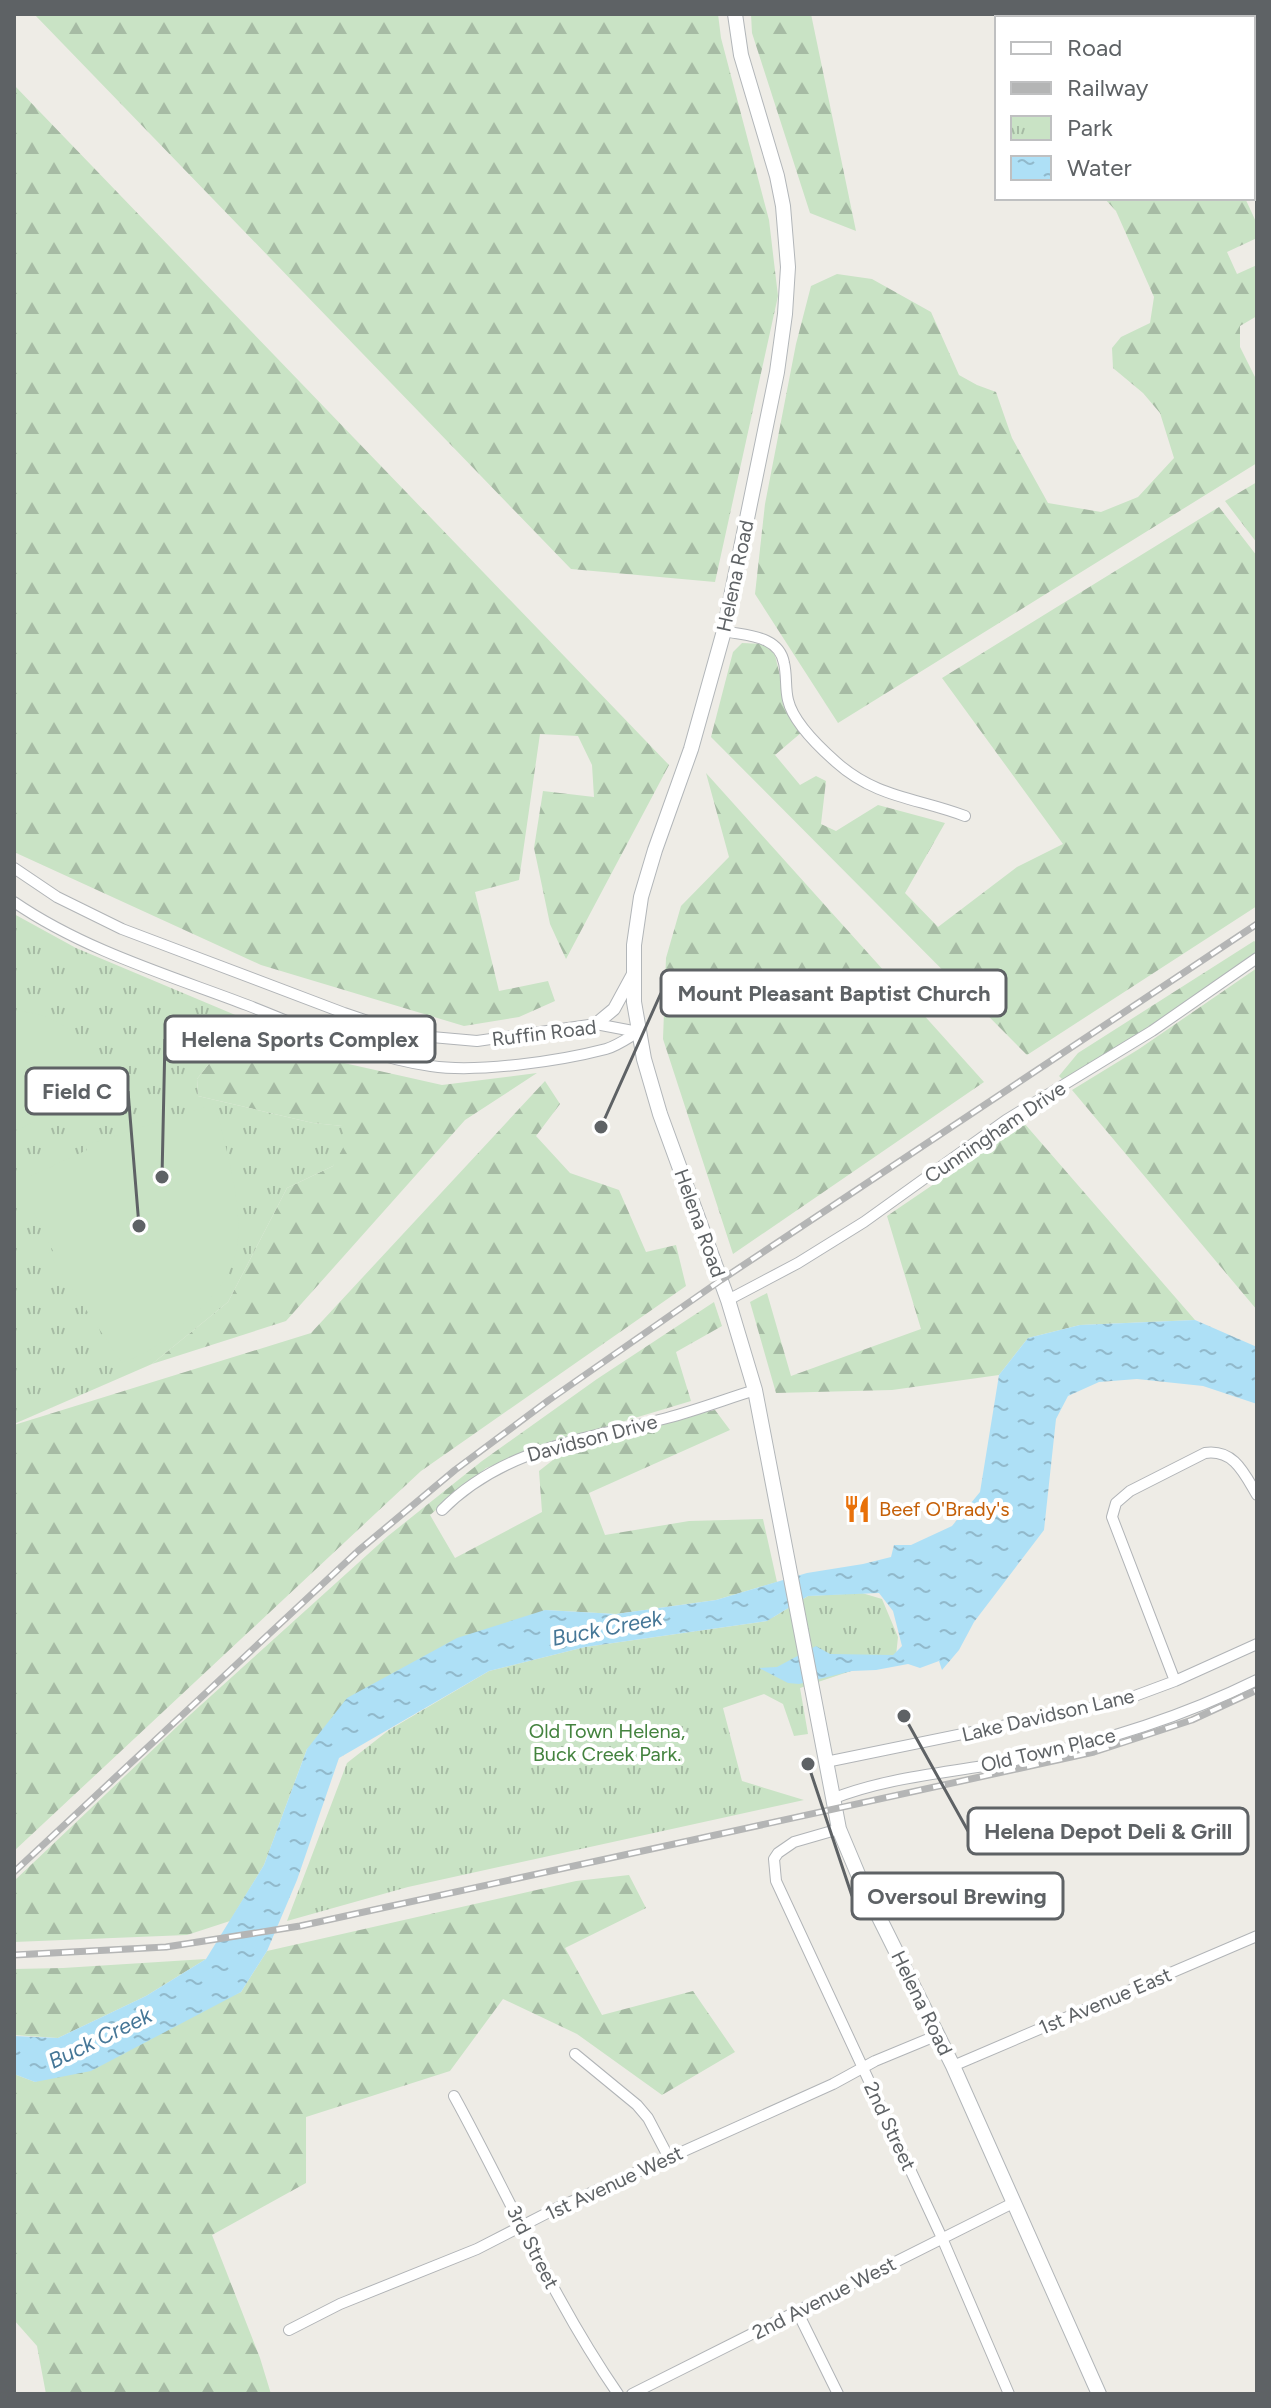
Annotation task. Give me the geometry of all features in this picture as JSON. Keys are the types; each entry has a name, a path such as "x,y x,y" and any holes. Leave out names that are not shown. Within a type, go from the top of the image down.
{"main road":[{"name":"Helena Road","path":"735,14 741,55 783,206 788,278 777,372 724,631 695,737 646,878 637,918 633,974 638,1032 660,1114 743,1342 755,1390 839,1829 849,1856 953,2066 1099,2394"}],"street":[{"path":"724,631 761,638 779,650 785,666 787,699 794,714 839,765 867,785 890,795 965,816"},
{"name":"Ruffin Road","path":"14,868 57,897 122,929 409,1035 477,1041 596,1024 638,1032"},
{"name":"Ruffin Road","path":"14,902 53,926 111,953 349,1044 413,1063 459,1068 510,1065 609,1049 638,1032"},
{"name":"Cunningham Drive","path":"728,1300 798,1263 864,1222 999,1125 1152,1031 1257,958"},
{"path":"596,1024 614,1009 633,974"},
{"name":"Davidson Drive","path":"442,1510 477,1479 514,1460 585,1437 669,1418 755,1390"},
{"path":"1175,1681 1117,1536 1112,1517 1116,1503 1140,1486 1194,1458 1215,1452 1234,1460 1257,1495"},
{"name":"Lake Davidson Lane","path":"826,1762 1132,1697 1257,1644"},
{"name":"Old Town Place","path":"832,1799 879,1785 1016,1760 1110,1737 1211,1701 1257,1680"},
{"name":"2nd Street","path":"839,1829 794,1842 778,1853 774,1859 776,1881 942,2238 1009,2394"},
{"name":"1st Avenue East","path":"953,2066 1257,1936"},
{"name":"1st Avenue West","path":"289,2330 340,2304 477,2249 938,2035"},
{"path":"575,2054 637,2105 648,2118 669,2158"},
{"name":"3rd Street","path":"454,2096 551,2285 618,2394"},
{"name":"2nd Avenue West","path":"632,2394 1015,2202"},
{"path":"797,2311 838,2394"}],"green space":[{"path":"34,14 718,14 721,38 769,220 778,296 715,582 571,569"},
{"path":"751,14 811,14 856,231 810,213 752,33"},
{"path":"1257,14 1257,78 1255,16 1012,16"},
{"path":"14,85 669,765 566,959 550,924 534,848 543,791 594,797 592,765 578,736 540,734 519,880 475,892 499,991 548,981 555,1001 519,1017 464,1026 261,965 14,852"},
{"path":"1106,200 1246,200 1257,224 1257,238 1227,252 1237,274 1257,265 1257,316 1240,326 1240,347 1257,381 1257,463 838,723 755,594 765,504 796,344 811,286 837,274 872,279 931,312 959,375 996,392 1012,438 1048,503 1101,512 1138,497 1174,458 1160,413 1143,393 1113,368 1112,348 1121,337 1150,323 1154,297 1116,211"},
{"path":"1257,482 1257,543 1225,501"},
{"path":"1219,507 1257,556 1257,906 1027,1055 711,737 733,652 742,643 766,644 775,655 783,705 802,732 775,755 800,785 816,776 826,781 821,824 836,831 878,805 945,823 905,893 938,927 1017,867 1063,844 942,678"},
{"path":"706,773 984,1082 733,1254 663,1039 666,958 681,906 729,857"},
{"path":"14,914 76,948 252,1022 230,1037 197,1079 198,1096 313,1123 343,1126 344,1146 333,1166 287,1188 228,1302 152,1364 14,1424"},
{"path":"1254,941 1257,952 1149,1027 1064,1081 1059,1076 1078,1053"},
{"path":"1257,968 1257,1310 1072,1090 1139,1049"},
{"path":"14,1011 44,1016 70,1030 92,1050 108,1076 54,1116 52,1112 18,1130 14,1129"},
{"path":"252,1022 344,1063 442,1085 537,1073 465,1120 286,1321 152,1364 228,1302 287,1188 333,1166 342,1126 313,1123 198,1096 197,1079 230,1037"},
{"path":"545,1081 560,1104 536,1136 570,1173 619,1190 646,1252 676,1245 686,1286 421,1471 14,1851 14,1425 311,1333"},
{"path":"215,1104 237,1201 238,1239 232,1265 216,1291 188,1320 157,1345 122,1363 48,1253 53,1251 25,1194 31,1176 87,1150 86,1145"},
{"path":"1024,1123 1195,1320 1080,1325 1028,1338 999,1375 892,1390 776,1393 750,1302 767,1293 791,1376 921,1329 887,1216"},
{"path":"714,1302 722,1326 676,1352 691,1401 565,1439 486,1468 430,1515 455,1558 542,1512 539,1471 567,1449 682,1416 715,1410 730,1430 589,1493 605,1535 689,1521 763,1519 777,1582 716,1600 616,1614 545,1610 307,1749 264,1865 230,1921 187,1935 14,1942 14,1881 181,1723 388,1536 482,1461 597,1379"},
{"name":"Old Town Helena, Buck Creek Park.","path":"862,1593 882,1599 898,1637 896,1656 800,1688 808,1734 794,1736 783,1704 764,1694 723,1708 742,1781 804,1800 408,1887 287,1921 347,1763 389,1730 489,1671 585,1647 767,1621 808,1596"},
{"path":"629,1875 646,1908 565,1948 602,2015 693,1991 735,2052 662,2095 577,2034 503,1999 450,2071 306,2117 306,2183 212,2235 271,2394 46,2394 37,2346 14,2320 14,2074 35,2082 241,1992 267,1951 576,1881"},
{"path":"206,1959 146,1996 58,2038 14,2035 14,1969"}],"water":[{"name":"Buck Creek","path":"1195,1320 1257,1347 1257,1404 1203,1386 1137,1379 1099,1382 1068,1396 1056,1419 1044,1530 974,1622 959,1650 942,1670 939,1661 920,1668 908,1664 852,1671 799,1684 788,1683 759,1668 777,1667 816,1646 830,1654 893,1655 902,1646 893,1611 879,1593 808,1596 767,1621 585,1647 489,1671 339,1758 297,1880 267,1951 241,1992 91,2071 35,2082 14,2074 14,2036 58,2038 146,1996 206,1959 264,1865 307,1749 347,1698 457,1638 545,1610 616,1614 716,1600 807,1573 891,1557 894,1545 911,1545 952,1526 980,1492 999,1375 1028,1338 1080,1325"}],"railway":[{"path":"14,1872 358,1551 455,1470 721,1280 1257,924"},
{"path":"14,1955 166,1947 300,1926 1094,1752 1192,1720 1257,1690"}],"place":[{"name":"Mount Pleasant Baptist Church","path":"601,1127"},
{"name":"Helena Sports Complex","path":"162,1177"},
{"name":"Field C","path":"139,1226"},
{"name":"Beef O'Brady's","path":"857,1509"},
{"name":"Helena Depot Deli & Grill","path":"904,1716"},
{"name":"Oversoul Brewing","path":"808,1764"}]}
